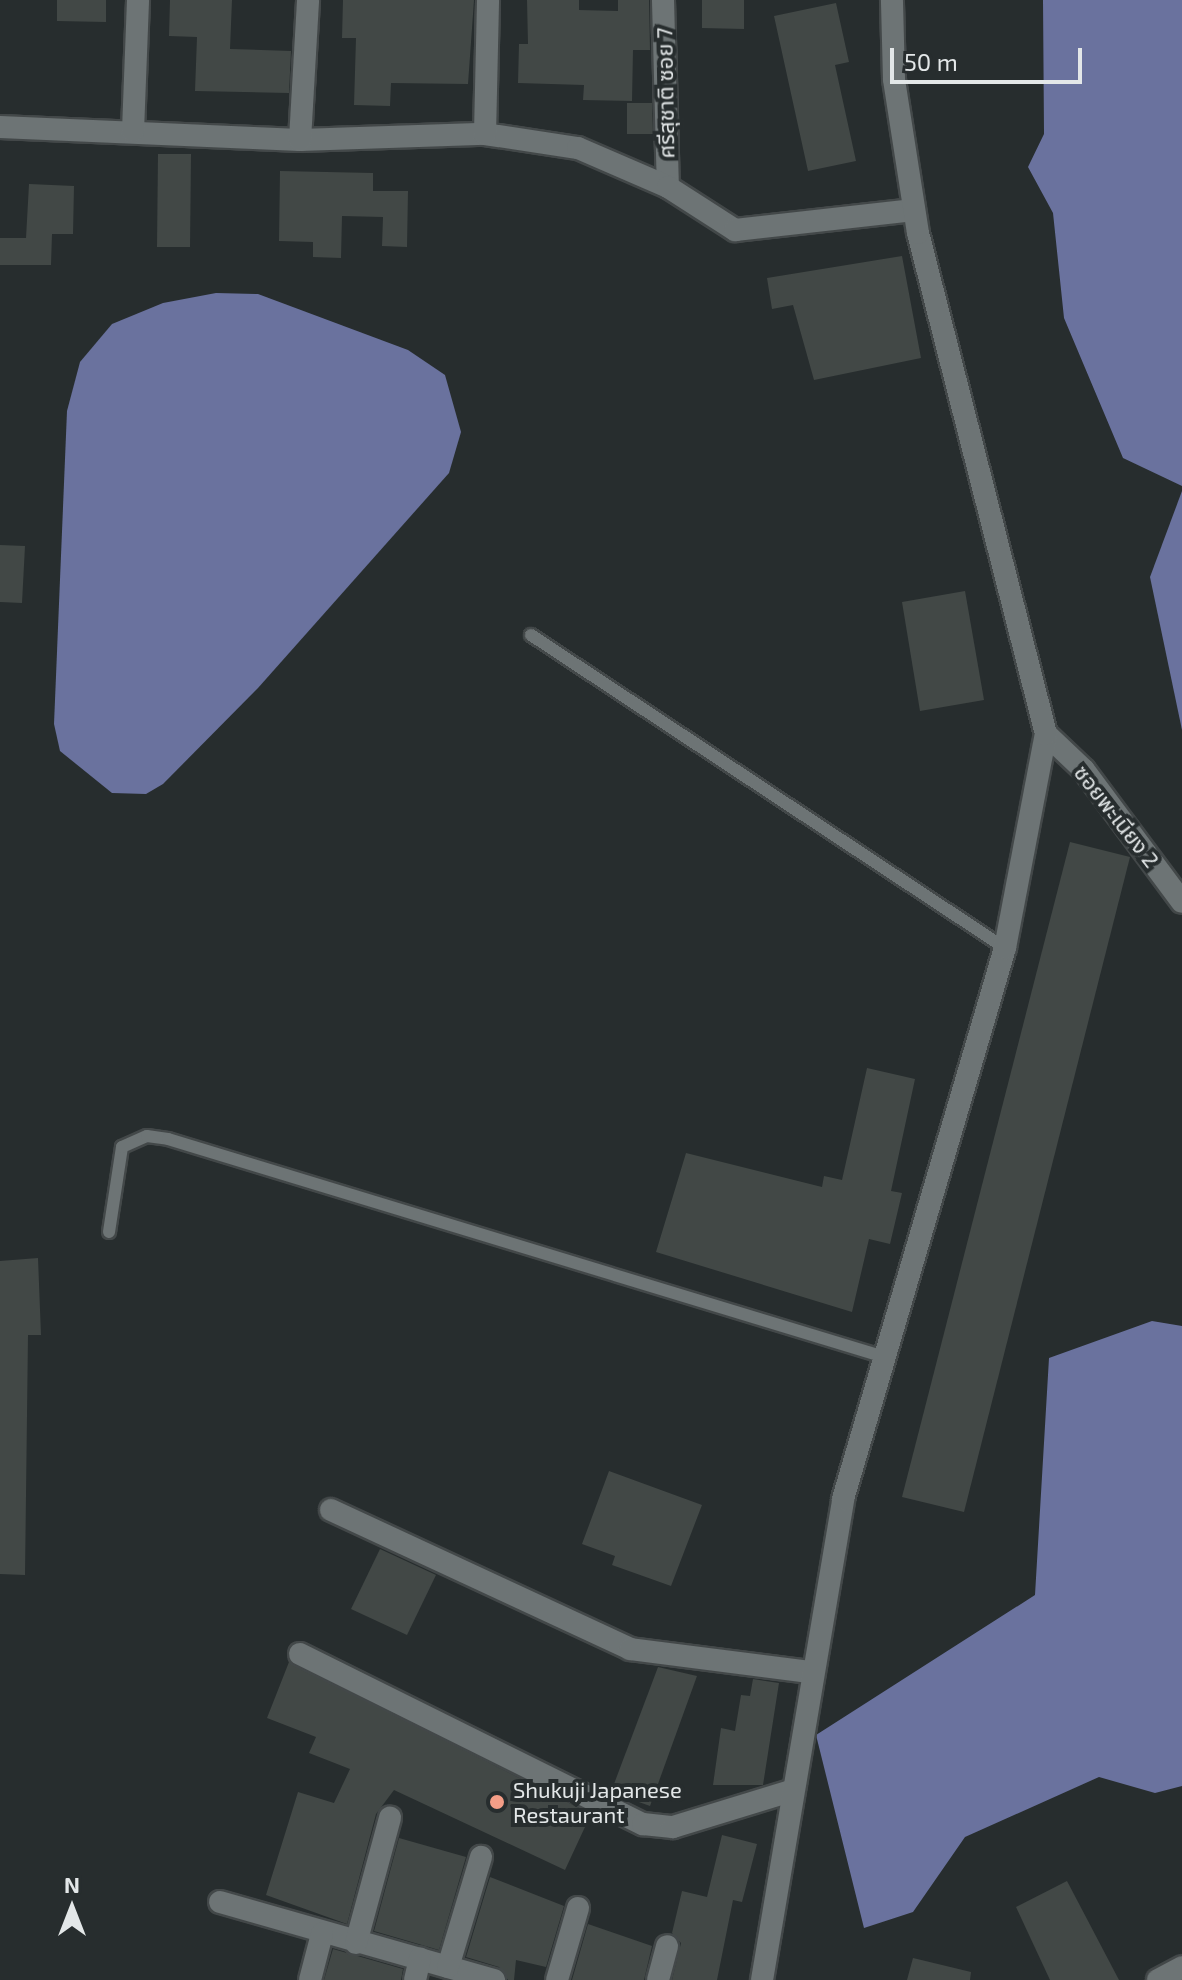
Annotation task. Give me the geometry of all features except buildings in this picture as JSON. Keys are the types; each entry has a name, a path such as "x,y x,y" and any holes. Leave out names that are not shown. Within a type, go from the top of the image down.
{"street":[{"path":"133,131 138,0"},
{"path":"300,140 308,0"},
{"path":"485,134 488,0"},
{"name":"ศรีสุชาติ ซอย 7","path":"663,0 668,187"},
{"path":"762,1980 809,1672 843,1499 1005,948 1046,734 914,210 894,79 892,0"},
{"path":"0,127 300,140 485,134 578,148 668,187 735,230 914,210"},
{"name":"ซอยพะเนียง 2","path":"1046,734 1084,770 1182,902"},
{"path":"331,1510 630,1649 809,1672"},
{"path":"300,1654 643,1824 673,1827 791,1791"},
{"path":"356,1943 390,1818"},
{"path":"448,1967 481,1857"},
{"path":"220,1902 356,1943 417,1970 448,1967 494,1980"},
{"path":"557,1980 578,1908"},
{"path":"310,1980 322,1934"},
{"path":"658,1980 667,1946"},
{"path":"1158,1980 1182,1967"}],"lane":[{"path":"531,635 1005,948"},
{"path":"109,1232 122,1147 147,1136 168,1139 884,1357"}],"water":[{"path":"1043,0 1182,0 1182,486 1123,458 1064,318 1053,213 1028,167 1044,134"},
{"path":"216,293 258,294 408,350 445,375 461,432 449,473 258,688 163,784 146,794 112,793 60,751 54,724 67,411 80,362 112,324 163,303"},
{"path":"1182,491 1182,730 1150,577"},
{"path":"1152,1321 1182,1326 1182,1786 1155,1793 1099,1777 965,1837 913,1912 864,1928 816,1735 1035,1595 1049,1358"}],"place":[{"name":"Shukuji Japanese Restaurant","path":"497,1802"}]}
